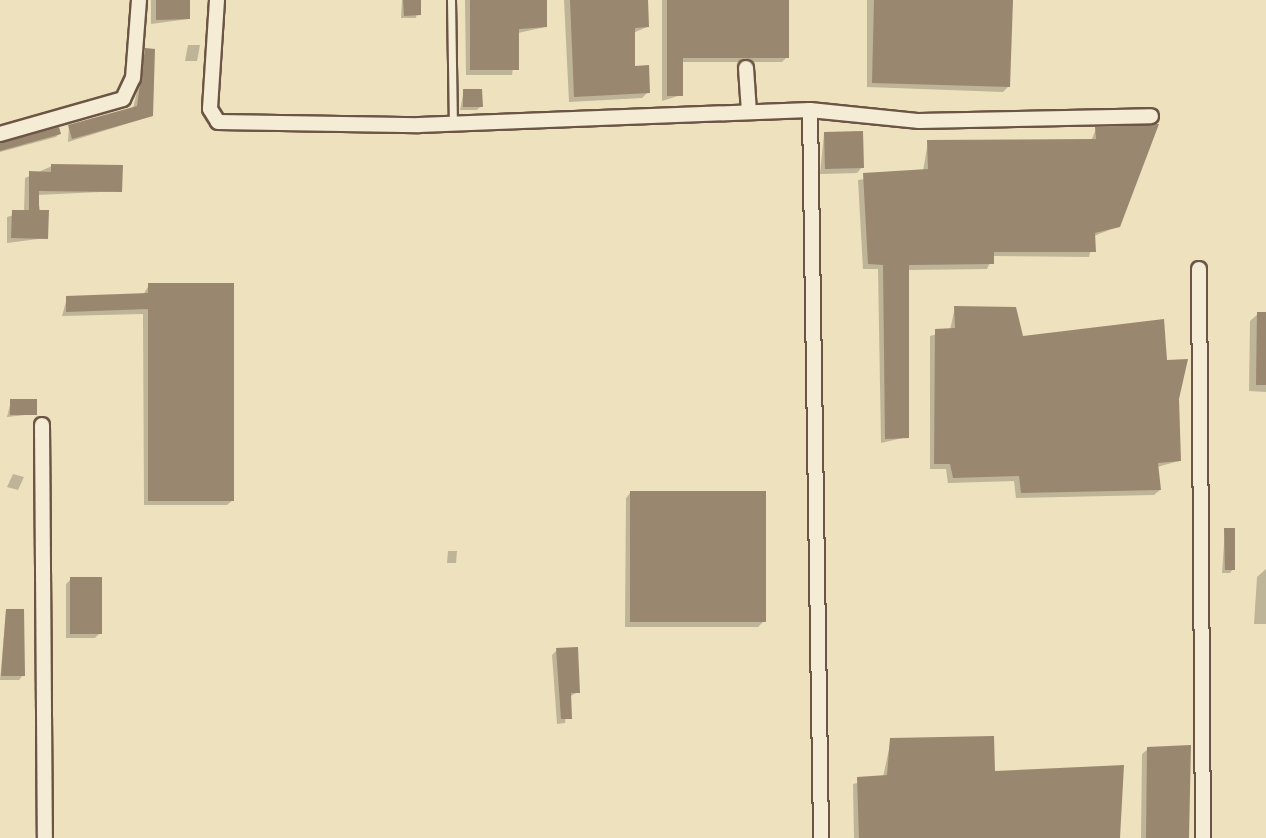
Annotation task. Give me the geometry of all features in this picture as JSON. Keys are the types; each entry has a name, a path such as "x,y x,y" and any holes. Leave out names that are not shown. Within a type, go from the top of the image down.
{"street":[{"path":"0,134 123,99 133,78 139,0"},
{"path":"217,0 210,109 218,122 453,124 810,110 919,121 1151,116"},
{"path":"746,68 749,112"},
{"path":"810,110 821,838"},
{"path":"1199,269 1203,838"},
{"path":"42,425 45,838"}],"lane":[{"path":"451,0 453,124"}],"building":[{"path":"156,0 190,0 190,19 156,20"},
{"path":"403,0 421,0 421,15 404,16"},
{"path":"470,0 547,0 547,27 519,29 519,70 470,70"},
{"path":"570,0 648,0 649,27 635,28 635,66 649,65 650,93 574,97"},
{"path":"667,0 789,0 789,58 683,58 683,96 667,96"},
{"path":"874,0 1013,0 1010,87 872,83"},
{"path":"145,48 155,49 153,116 72,139 68,125 137,106"},
{"path":"463,89 482,89 483,107 463,107"},
{"path":"1159,124 1120,227 1095,233 1096,252 994,252 994,264 909,265 909,438 885,439 883,265 868,264 863,173 928,169 927,140 1096,139 1095,127"},
{"path":"59,127 61,134 0,151 0,143"},
{"path":"863,131 864,168 825,169 824,132"},
{"path":"51,164 123,165 122,192 39,191 39,210 49,210 48,239 11,238 12,210 29,210 29,171 51,172"},
{"path":"148,283 234,283 234,501 148,501 148,309 66,312 66,296 148,293"},
{"path":"954,306 1016,307 1023,336 1164,319 1167,360 1188,359 1179,399 1181,461 1158,463 1161,490 1021,493 1019,476 953,478 950,464 934,464 935,329 955,328"},
{"path":"1257,312 1266,312 1266,385 1256,385"},
{"path":"10,399 37,399 37,415 10,415"},
{"path":"630,491 766,491 766,622 630,622"},
{"path":"1224,528 1235,528 1235,570 1225,570"},
{"path":"70,577 102,577 102,634 70,634"},
{"path":"6,609 24,609 25,676 1,676"},
{"path":"578,647 580,693 571,693 572,719 561,719 556,648"},
{"path":"994,736 995,771 1124,765 1120,838 859,838 857,777 887,775 890,738"},
{"path":"1191,745 1189,838 1146,838 1147,747"}]}
